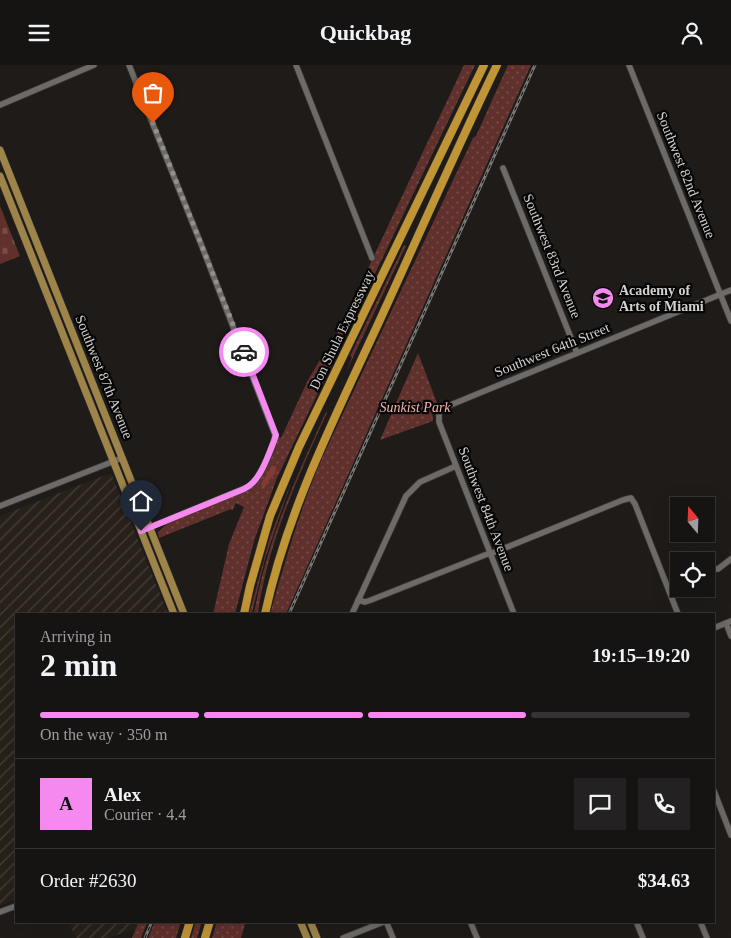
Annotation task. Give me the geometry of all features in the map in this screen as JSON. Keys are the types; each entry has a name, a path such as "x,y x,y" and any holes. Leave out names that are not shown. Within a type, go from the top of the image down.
{"highway":[{"name":"Don Shula Expressway","path":"244,613 250,585 270,516 299,447 484,65"},
{"name":"Don Shula Expressway","path":"265,613 272,582 290,523 320,451 497,65"},
{"path":"185,938 189,923"},
{"path":"205,938 209,923"}],"main road":[{"name":"Southwest 87th Avenue","path":"0,150 184,613"},
{"name":"Southwest 87th Avenue","path":"0,176 174,613"},
{"path":"4,187 13,183"},
{"path":"23,235 32,231"},
{"path":"32,257 41,253"},
{"path":"49,300 58,297"},
{"path":"80,378 89,375"},
{"path":"106,442 115,439"},
{"path":"301,923 307,938"},
{"path":"311,923 317,938"}],"street":[{"path":"0,105 94,65"},
{"path":"129,65 275,431 274,441 265,461 255,481 250,486 141,531"},
{"path":"296,65 372,257"},
{"name":"Southwest 82nd Avenue","path":"629,65 731,321"},
{"name":"Southwest 83rd Avenue","path":"503,168 577,353"},
{"name":"Southwest 64th Street","path":"439,412 448,406 731,290"},
{"name":"Southwest 84th Avenue","path":"439,412 439,422 514,613"},
{"path":"0,506 122,458"},
{"path":"352,613 406,496 420,482 456,466"},
{"path":"358,600 371,601 631,498 678,613"},
{"path":"715,569 718,569 731,559"},
{"path":"715,628 728,622 731,636"},
{"path":"715,794 731,835"},
{"path":"0,912 15,906"},
{"path":"344,938 381,923"},
{"path":"387,923 393,938"},
{"path":"471,923 477,938"},
{"path":"637,923 643,938"},
{"path":"701,923 707,938"}],"shaded area":[{"path":"111,473 168,613 15,613 15,899 0,906 0,516"},
{"path":"69,923 138,923 135,929 107,938 76,938"}],"green space":[{"path":"464,65 475,65 277,478 254,541 235,613 213,613 229,544 244,507 236,503 232,511 231,509 159,538 158,532 168,523 254,486 278,437 281,438 308,380 323,355 328,353"},
{"path":"508,65 531,65 286,613 270,613 300,516 322,458 473,138 476,136"},
{"path":"0,206 20,256 0,264"},
{"path":"404,245 406,246 346,372 352,357 350,356"},
{"name":"Sunkist Park","path":"418,353 437,403 432,410 433,421 380,440"},
{"path":"326,412 285,511 268,562 258,613 254,613 259,588 274,536"},
{"path":"272,466 276,466 275,474 264,488 261,484"},
{"path":"292,480 265,559 252,613 249,613 270,537"},
{"path":"138,923 147,923 141,938 132,938"},
{"path":"154,923 180,923 176,938 148,938"},
{"path":"195,923 201,923 197,938 191,938"},
{"path":"216,923 245,923 241,938 212,938"}],"railway":[{"path":"289,613 535,65"},
{"path":"145,938 151,923"}],"way so far":[{"path":"153,123 244,352"}],"place":[{"name":"Academy of Arts of Miami","path":"603,298"}],"route":[{"path":"141,531 244,489 255,481 276,435 244,352"}]}
